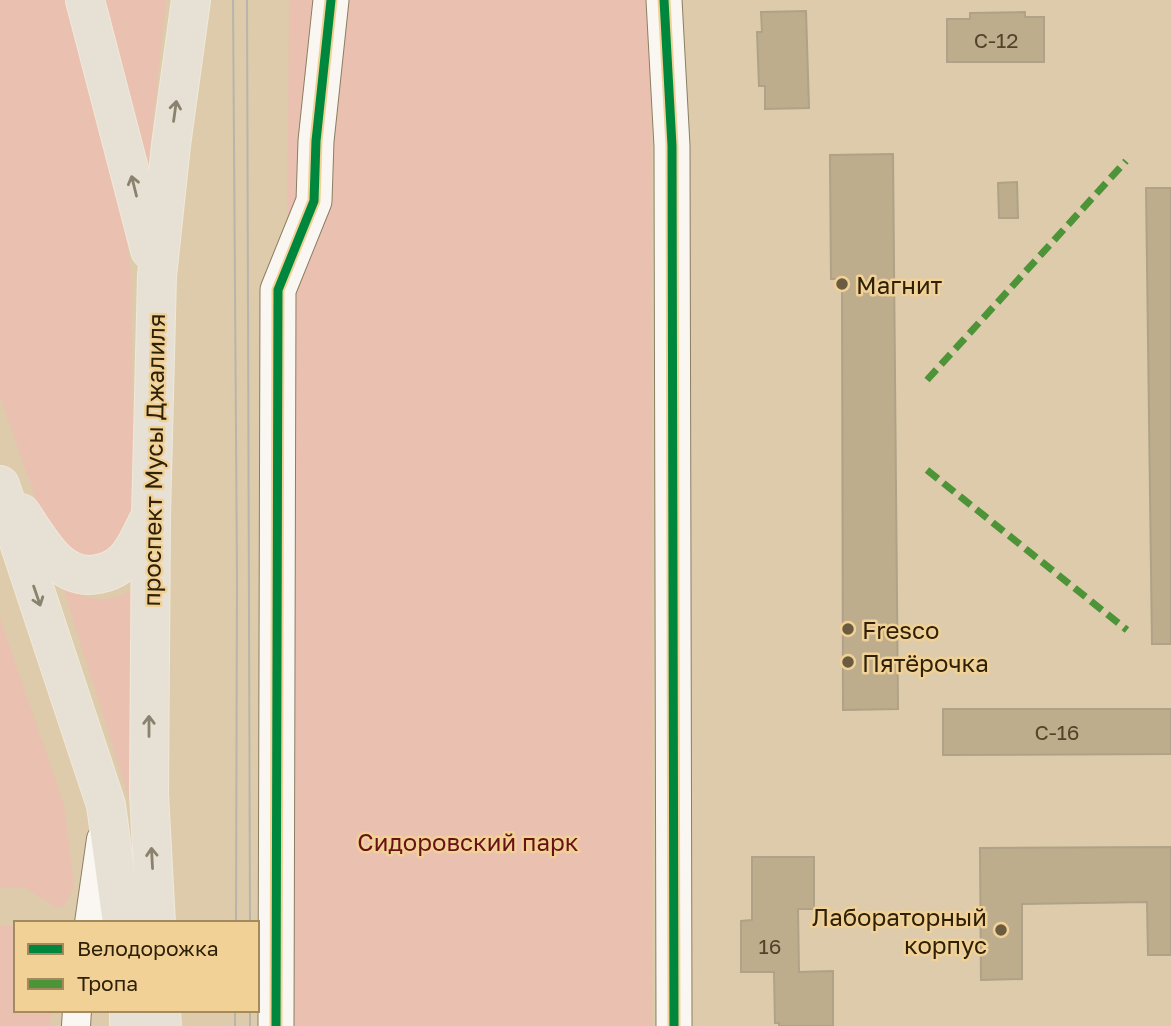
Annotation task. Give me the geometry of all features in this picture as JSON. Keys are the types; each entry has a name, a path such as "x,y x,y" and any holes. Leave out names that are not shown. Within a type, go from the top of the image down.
{"main road":[{"path":"85,0 157,276"},
{"name":"проспект Мусы Джалиля","path":"156,921 149,794 151,516 157,276 171,145 191,0"},
{"path":"0,484 52,558 70,571 87,576 110,572 127,558 151,516"},
{"path":"0,484 106,805 122,921"}],"street":[{"path":"276,1026 278,290 314,201 316,141 331,0"},
{"path":"664,0 672,146 674,1026"},
{"path":"89,921 106,805"}],"green space":[{"path":"0,0 72,0 121,189 131,274 134,522 107,554 85,556 71,551 40,510 0,397"},
{"path":"104,0 166,0 148,169"},
{"name":"Сидоровский парк","path":"289,0 651,0 652,1026 282,1026"},
{"path":"63,587 98,599 115,597 132,589 129,798"},
{"path":"0,618 64,805 73,889 65,905 57,908 24,887 0,888"},
{"path":"0,925 14,926 14,1012 52,1012 49,1026 0,1026"}],"building":[{"path":"806,11 809,108 765,109 765,86 759,86 757,32 762,32 761,12"},
{"path":"1025,12 1025,17 1044,17 1044,62 947,62 947,19 970,19 970,13"},
{"path":"893,154 898,709 843,710 842,279 831,279 830,155"},
{"path":"1017,182 1018,218 999,218 998,183"},
{"path":"1146,188 1171,188 1171,644 1152,644"},
{"path":"943,709 1171,709 1171,754 943,755"},
{"name":"Лабораторный корпус","path":"1171,847 1171,955 1148,955 1147,902 1022,904 1022,979 981,980 980,848"},
{"path":"752,857 814,857 814,909 798,909 799,972 833,971 833,1026 779,1026 779,1023 775,1023 774,972 741,972 741,921 752,920"}],"tram line":[{"path":"233,0 237,577 236,921"},
{"path":"247,0 250,921"},
{"path":"235,1012 235,1026"},
{"path":"250,1012 250,1026"}],"marked path":[{"path":"927,380 1126,161"},
{"path":"927,470 1127,630"}],"cycle path":[{"path":"276,1026 278,290 314,201 316,141 331,0"},
{"path":"664,0 672,146 674,1026"}],"place":[{"name":"Магнит","path":"842,284"},
{"name":"Fresco","path":"848,629"},
{"name":"Пятёрочка","path":"848,662"},
{"name":"Лабораторный корпус","path":"1001,930"}]}
